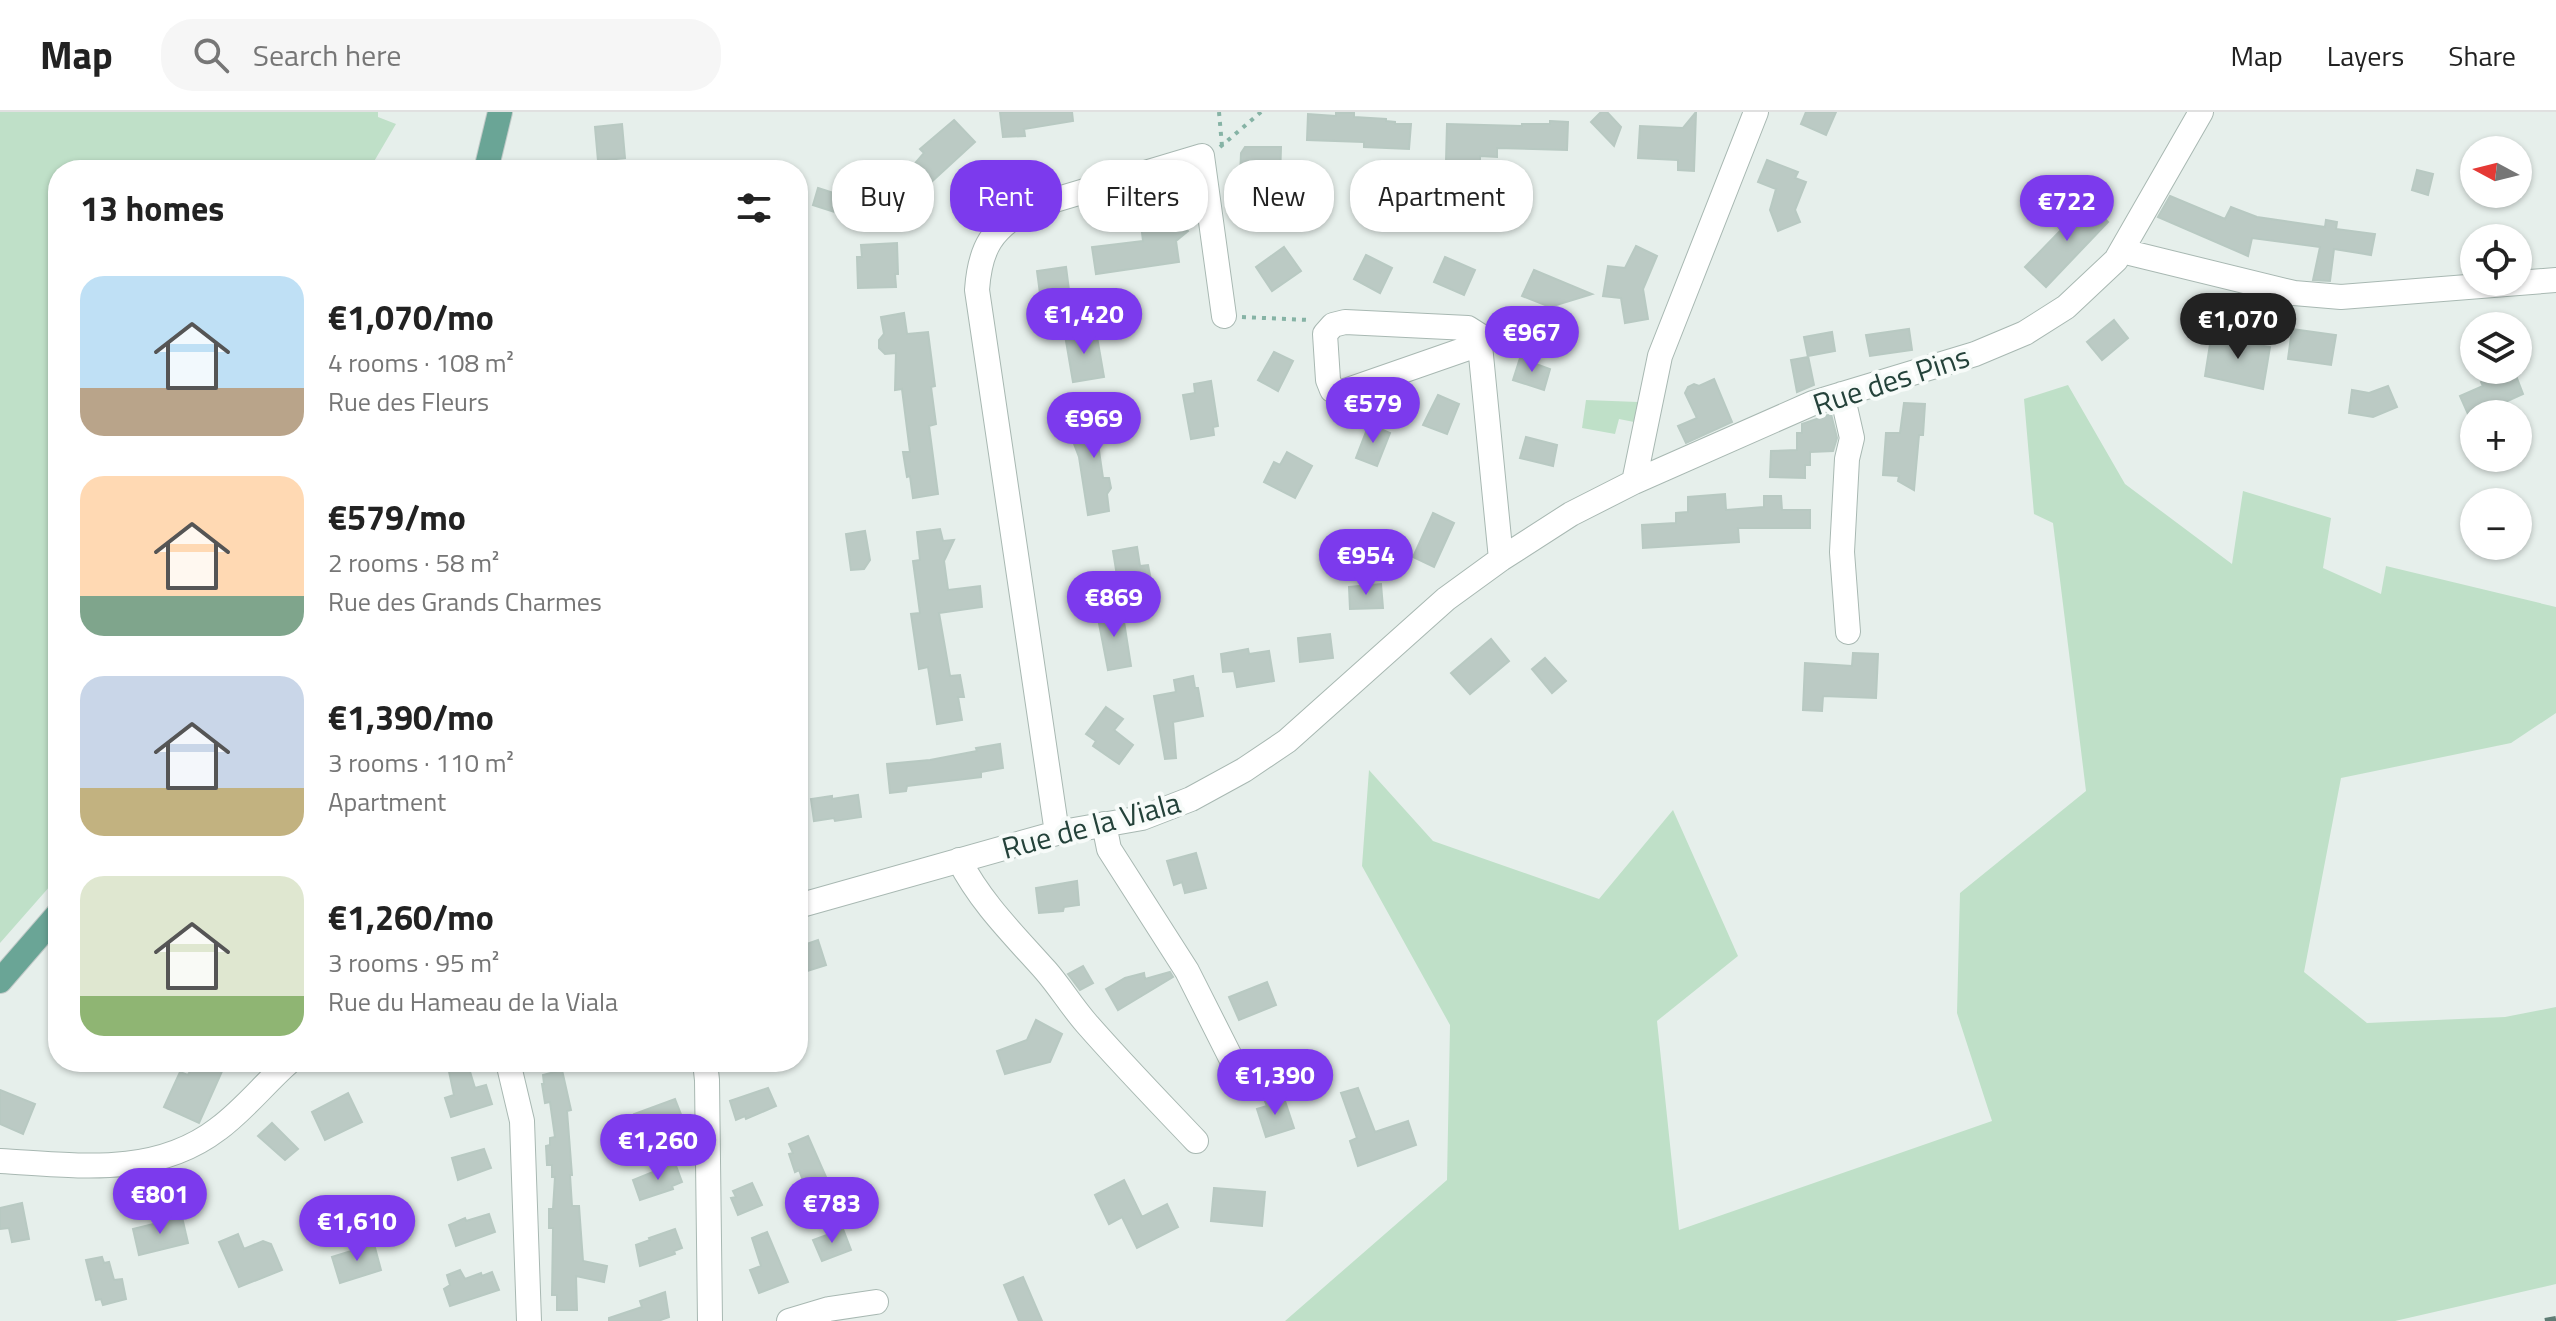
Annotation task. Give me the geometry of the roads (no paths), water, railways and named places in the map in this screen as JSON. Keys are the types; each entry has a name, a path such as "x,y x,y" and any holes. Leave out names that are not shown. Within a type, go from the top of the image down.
{"main road":[{"path":"488,160 500,112"},
{"path":"0,981 48,926"}],"street":[{"path":"1634,482 1660,356 1756,112"},
{"name":"Rue des Pins","path":"1501,559 1571,514 1634,482 1813,403 1975,354 2025,333 2066,307 2116,260 2201,112"},
{"path":"1057,833 977,290 979,265 990,239 1006,221 1028,208 1212,151 1224,316"},
{"path":"2122,251 2294,293 2341,297 2556,280"},
{"path":"1480,344 1342,392 1332,390 1328,380 1325,334 1333,325 1345,322 1468,328 1479,335 1480,344 1501,559"},
{"path":"1842,394 1852,438 1847,459 1842,552 1848,632"},
{"name":"Rue de la Viala","path":"808,903 1057,833 1142,818 1191,799 1244,770 1287,741 1446,599 1501,559"},
{"path":"1104,824 1109,849 1187,971 1246,1088"},
{"path":"959,860 997,919 1048,973 1084,1020 1140,1083 1196,1141"},
{"path":"0,1161 98,1166 135,1164 172,1155 220,1128 279,1072"},
{"path":"510,1072 522,1121 529,1321"},
{"path":"706,1072 710,1321"},
{"path":"789,1321 829,1309 876,1302"}],"railway":[{"path":"2545,1321 2556,1319"}]}
